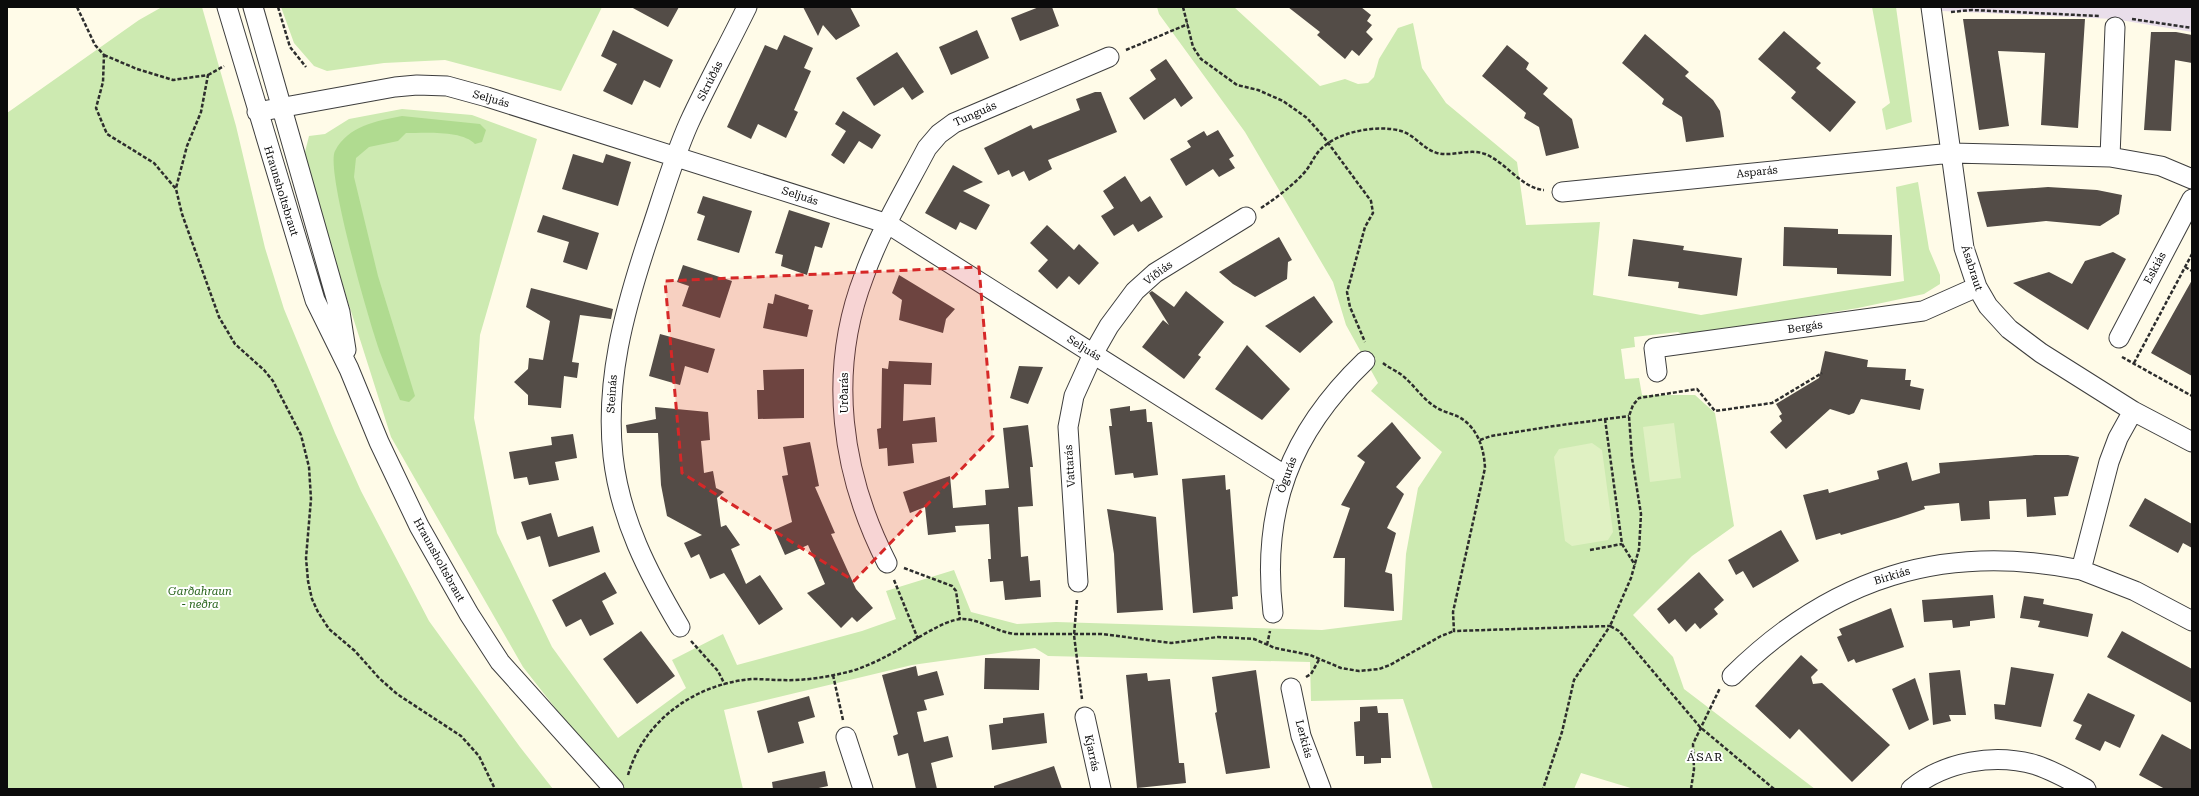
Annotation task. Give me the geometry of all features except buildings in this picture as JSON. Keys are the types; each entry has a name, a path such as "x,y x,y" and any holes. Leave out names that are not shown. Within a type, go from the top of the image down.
{"street":[{"name":"Hraunsholtsbraut","path":"227,7 314,300 349,369 379,442 419,526 445,574 500,662 561,732 620,785"},
{"name":"Hraunsholtsbraut","path":"253,7 340,312 349,369"},
{"name":"Skrúðás","path":"676,156 689,123 747,7"},
{"name":"Ásabraut","path":"1932,10 1964,248 1977,288 1988,306 2009,329 2041,353 2133,411 2192,442"},
{"path":"2110,157 2122,23"},
{"name":"Tunguás","path":"888,224 928,148 939,134 954,123 1109,57"},
{"name":"Seljuás","path":"257,112 395,87 447,86 676,156 888,224 1286,476"},
{"path":"1952,152 2110,157 2161,166 2192,179"},
{"name":"Asparás","path":"1562,192 1952,152"},
{"name":"Steinás","path":"676,156 627,303 616,353 610,414 614,463 631,533 650,576 680,627"},
{"name":"Eskiás","path":"2118,346 2192,198"},
{"name":"Víðiás","path":"1092,354 1109,326 1135,291 1155,273 1246,217"},
{"name":"Urðarás","path":"887,563 862,509 854,481 847,445 843,394 844,364 854,305 863,277 888,224"},
{"name":"Bergás","path":"1657,372 1654,348 1923,311 1977,288"},
{"name":"Vattarás","path":"1078,582 1068,426 1074,396 1092,354"},
{"name":"Ögurás","path":"1273,613 1269,557 1276,509 1286,476 1297,450 1326,402 1370,355"},
{"path":"2081,570 2109,462 2118,438 2133,411"},
{"name":"Birkiás","path":"1732,676 1755,653 1807,614 1865,584 1896,574 1954,563 1992,560 2025,562 2081,570 2135,590 2192,621"},
{"name":"Lerkiás","path":"1291,688 1301,736 1320,789"},
{"name":"Kjarrás","path":"1085,717 1101,789"},
{"name":"Hraunsholtsbraut","path":"561,732 599,789"},
{"path":"846,737 863,789"},
{"path":"1911,789 1950,767 1970,762 2003,760 2036,765 2086,789"}],"path":[{"path":"77,7 95,45 104,55 137,69 173,80 208,76 227,64"},
{"path":"278,7 290,47 306,67"},
{"path":"1183,7 1193,47 1200,59 1237,85 1264,93 1289,105 1307,118 1328,143 1372,204 1373,213 1365,227 1348,292 1350,306 1370,355 1392,371 1403,375 1420,395 1435,407 1459,417 1480,440 1485,468 1453,612 1454,632"},
{"path":"1932,10 1972,10 2100,16"},
{"path":"2122,23 2192,28"},
{"path":"1109,57 1188,24"},
{"path":"104,55 103,82 96,108 107,134 154,163 176,189 182,214 219,317 235,344 264,370 273,381 301,435 309,467 311,499 306,558 308,581 312,599 318,612 329,629 355,651 379,678 397,694 466,741 479,756 494,789"},
{"path":"176,189 187,146 201,112 208,76"},
{"path":"1246,217 1282,194 1303,175 1318,152 1328,143 1344,134 1374,130 1401,131 1437,153 1448,154 1466,151 1485,154 1498,160 1530,185 1539,190 1562,192"},
{"path":"2134,363 2192,254"},
{"path":"2185,267 2192,271"},
{"path":"2118,346 2134,363 2192,396"},
{"path":"1543,789 1562,732 1574,680 1610,626 1636,566 1640,543 1641,514 1632,458 1629,416 1633,405 1639,398 1697,390 1715,411 1772,403 1822,373"},
{"path":"1480,440 1491,436 1629,416"},
{"path":"1605,419 1622,544 1636,566"},
{"path":"1590,550 1622,544"},
{"path":"887,563 952,586 956,591 960,619"},
{"path":"887,563 918,639"},
{"path":"1078,582 1074,635 1085,717"},
{"path":"620,785 631,762 647,735 663,717 695,694 725,684 750,680 782,680 850,672 885,657 945,623 960,619 978,622 1005,633 1015,634 1102,634 1171,643 1218,637 1254,639 1275,648 1320,658 1348,670 1379,669 1441,636 1454,632 1610,626 1619,631 1700,727 1774,789"},
{"path":"680,627 718,671 725,684"},
{"path":"1291,688 1312,674 1320,658"},
{"path":"834,675 846,737"},
{"path":"1691,789 1694,769 1693,744 1717,690 1732,676"}],"highlighted area":[{"path":"979,267 993,436 854,581 682,473 665,281"}],"shaded area":[{"path":"1935,7 2192,7 2192,32 2114,19 1942,11"}],"green space":[{"name":"Garðahraun - neðra","path":"162,7 202,7 236,126 265,248 284,309 335,433 361,491 429,621 520,747 553,789 7,789 7,113 139,20"},
{"path":"281,7 602,7 561,91 445,60 384,63 327,71 314,66 294,43"},
{"path":"1157,7 1234,7 1320,86 1345,79 1358,84 1368,83 1374,77 1379,59 1398,28 1413,23 1422,68 1446,103 1517,162 1526,225 1600,222 1593,295 1701,315 1904,281 1896,187 1918,182 1929,249 1940,275 1940,284 1924,294 1858,308 1685,336 1678,332 1634,337 1635,347 1621,349 1625,379 1639,378 1642,395 1695,395 1715,413 1734,526 1692,556 1633,615 1673,657 1684,689 1815,789 1634,789 1581,773 1574,789 1433,789 1403,699 1311,701 1310,662 1048,656 1035,648 912,665 724,710 743,789 619,789 523,667 391,437 303,160 309,136 325,134 349,119 402,109 472,115 537,139 480,335 474,418 497,533 552,647 618,738 686,688 672,660 723,634 737,665 862,631 896,619 886,591 954,570 971,612 1017,624 1056,622 1322,630 1402,620 1406,554 1418,488 1442,452 1371,391 1378,383 1346,325 1333,282 1245,132 1159,14"},
{"path":"1872,7 1896,7 1912,122 1886,130 1882,109 1890,103"},
{"path":"402,116 480,124 486,130 482,142 475,144 461,136 452,134 406,133 398,141 369,147 356,158 354,177 378,276 415,396 409,402 400,400 383,361 376,340 350,250 337,187 334,164 335,151 347,136 355,130 382,120"},
{"path":"1674,423 1681,478 1650,482 1643,427"},
{"path":"1592,443 1602,450 1613,532 1608,540 1572,546 1565,541 1554,457 1559,449"}],"district":[{"name":"ÁSAR","path":"1705,757"}]}
